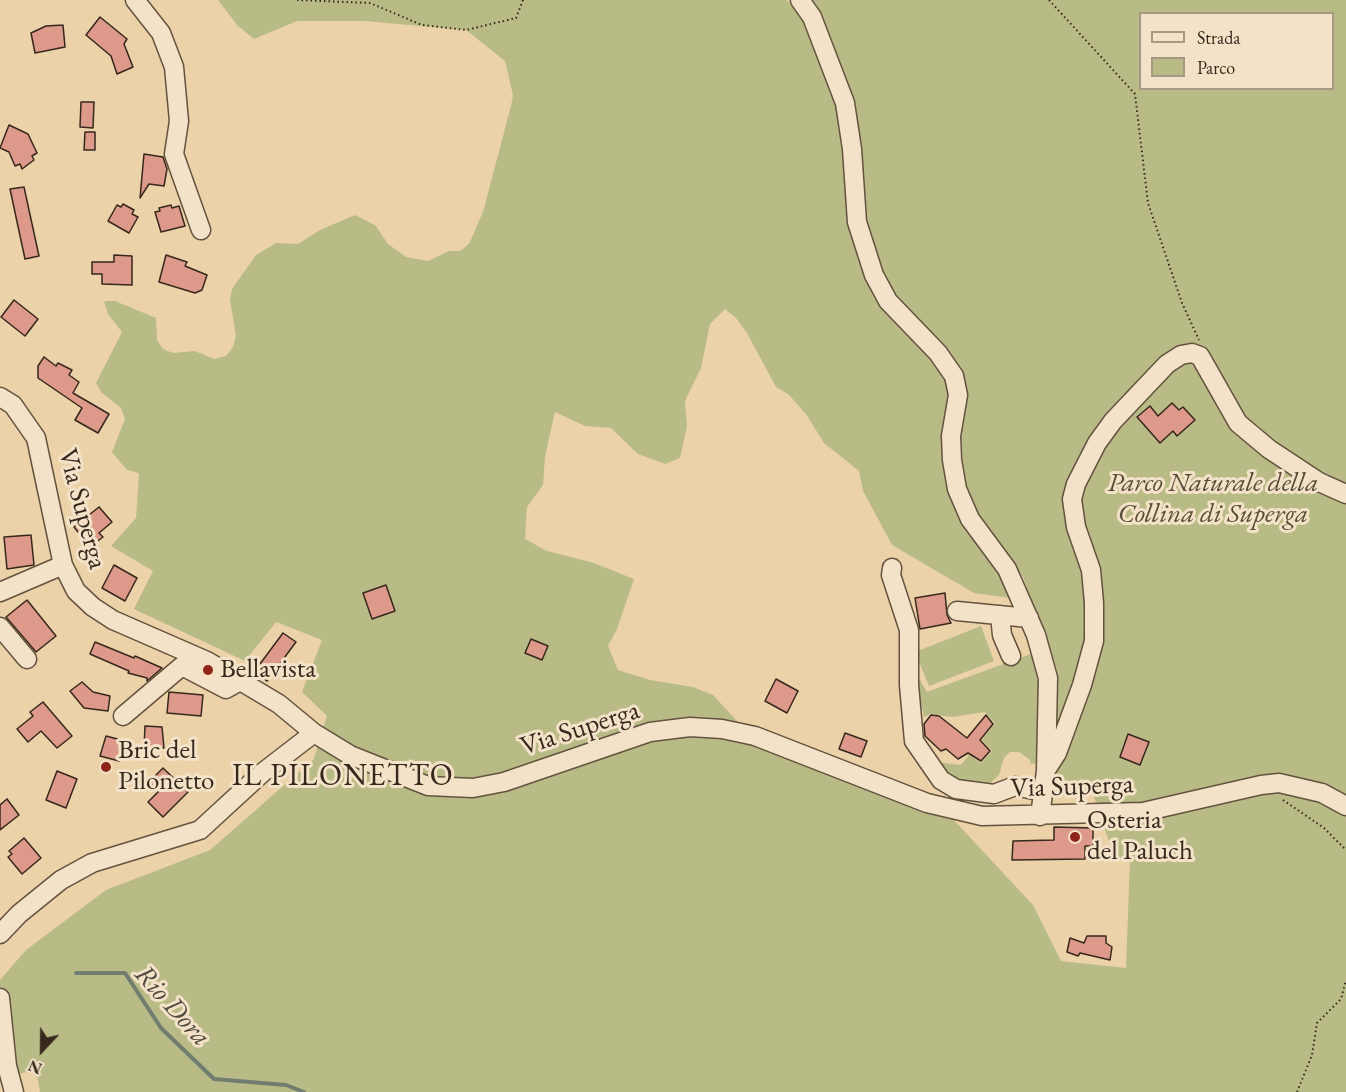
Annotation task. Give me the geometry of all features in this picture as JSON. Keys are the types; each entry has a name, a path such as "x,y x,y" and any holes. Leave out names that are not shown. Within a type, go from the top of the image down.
{"street":[{"path":"135,0 161,33 174,68 179,121 174,154 201,230"},
{"path":"800,0 812,17 845,103 852,149 857,222 874,275 888,301 938,353 954,376 958,395 951,436 957,489 970,519 1007,569 1029,618 1048,678 1046,771 1041,816"},
{"path":"1046,771 1057,753 1094,641 1091,570 1076,527 1072,499 1076,484 1097,443 1113,421 1167,364 1181,355 1192,353 1200,357 1238,423 1269,449 1319,482 1346,494"},
{"name":"Via Superga","path":"0,397 13,405 36,438 63,565 76,591 93,607 113,620 207,661 279,704 314,733 350,755 428,786 473,788 504,782 650,732 690,727 722,729 755,736 927,803 981,816 1143,812 1279,783 1304,788 1330,797 1346,806"},
{"path":"0,592 63,565"},
{"path":"891,568 909,630 909,685 914,741 941,780 957,789 994,794 1015,786 1043,792"},
{"path":"957,611 1029,618"},
{"path":"1000,615 1002,634 1011,656"},
{"path":"0,627 27,659"},
{"path":"123,716 182,666 226,689 240,681"},
{"path":"0,934 19,914 61,880 92,863 200,830 262,772 314,733"},
{"path":"0,998 7,1066 14,1092"}],"path":[{"path":"297,0 370,3 422,25 466,30 516,18 523,0"},
{"path":"1049,0 1135,94 1148,203 1182,303 1201,346 1203,353 1200,357"},
{"path":"1261,785 1324,828 1346,850"},
{"path":"1297,1092 1312,1055 1317,1023 1341,999 1346,980"}],"green space":[{"path":"218,0 787,0 804,22 836,105 843,150 848,223 866,279 881,306 931,359 945,380 949,396 943,436 943,460 949,491 962,523 1018,599 974,593 892,545 863,491 859,471 824,443 806,414 788,394 776,387 747,333 736,318 725,309 710,324 701,368 685,401 687,426 680,458 665,464 638,454 611,428 585,426 555,412 545,456 543,485 527,507 525,539 547,551 594,563 634,579 617,629 608,646 618,670 650,680 693,687 713,695 738,722 657,728 503,778 428,783 322,732 327,716 302,692 322,640 276,622 245,661 134,609 153,571 111,546 136,518 139,473 127,470 112,452 125,419 121,408 102,393 96,383 122,332 108,314 104,301 115,301 156,318 157,340 163,349 173,353 195,351 214,359 226,356 233,347 236,336 230,300 232,289 256,255 276,243 298,244 320,230 355,215 375,225 388,244 406,257 428,261 449,251 460,251 469,244 483,212 513,95 505,61 466,30 364,21 297,21 254,39 237,25"},
{"name":"Parco Naturale della Collina di Superga","path":"810,0 1346,0 1346,1092 40,1092 36,1070 0,1078 0,980 26,950 106,890 210,850 314,759 319,741 426,791 651,738 731,730 951,817 1033,905 1061,961 1126,968 1130,858 1115,859 1093,794 1044,797 1058,699 1057,670 1023,577 977,515 965,486 959,437 966,395 895,296 881,272 865,220 853,101 819,14"},
{"path":"981,626 994,661 929,686 915,652"},
{"path":"1036,652 1042,678 1038,763 1031,764 1030,760 1019,752 1010,752 1004,758 999,775 986,787 946,775 935,762 961,765 969,755 981,763 992,751 982,740 995,723 985,712 952,717 930,714 924,717 916,680 920,680 927,692"}],"building":[{"path":"100,17 127,39 124,44 133,67 117,74 111,56 86,35"},
{"path":"63,25 65,47 35,53 31,33 46,26"},
{"path":"81,102 94,102 93,128 80,127"},
{"path":"9,125 28,134 37,153 32,156 34,160 22,169 20,164 15,166 9,152 0,148"},
{"path":"85,132 95,132 95,150 84,150"},
{"path":"144,154 163,157 167,169 164,186 149,184 140,198"},
{"path":"24,187 39,256 25,259 10,189"},
{"path":"123,204 134,210 132,214 138,217 129,233 108,221 117,205 121,207"},
{"path":"171,205 172,208 179,206 185,226 161,232 155,212 160,211 159,208"},
{"path":"114,255 132,256 132,285 102,284 102,274 92,274 92,262 114,262"},
{"path":"166,255 187,262 185,266 207,275 202,290 195,293 159,282"},
{"path":"14,300 38,319 25,336 1,317"},
{"path":"44,357 56,366 58,363 72,370 69,375 79,382 73,393 109,414 98,433 75,420 82,408 38,378 38,366"},
{"path":"1172,403 1179,410 1183,407 1195,420 1177,436 1173,431 1160,443 1137,417 1150,406 1158,416"},
{"path":"99,507 112,522 99,533 103,537 90,547 74,527"},
{"path":"31,535 34,565 7,569 4,537"},
{"path":"114,565 137,578 125,601 102,588"},
{"path":"386,585 395,611 372,619 363,593"},
{"path":"945,593 947,615 951,623 920,629 915,598"},
{"path":"27,600 56,636 36,652 6,617"},
{"path":"283,633 296,642 267,681 254,672"},
{"path":"531,639 548,646 542,660 525,653"},
{"path":"95,642 162,668 147,681 147,678 128,673 129,671 90,654"},
{"path":"776,679 798,691 787,713 765,701"},
{"path":"82,682 93,692 110,696 108,711 84,708 70,691"},
{"path":"169,692 203,695 201,716 167,713"},
{"path":"43,702 72,736 57,748 41,731 28,742 17,729 33,716 30,712"},
{"path":"931,715 939,716 967,738 986,715 993,724 980,740 990,751 981,761 968,753 958,759 946,749 941,751 925,736 924,724"},
{"path":"145,726 162,727 164,748 144,748"},
{"path":"845,733 867,741 861,757 839,749"},
{"path":"1128,734 1149,742 1140,765 1120,757"},
{"path":"106,736 125,741 119,761 100,756"},
{"path":"163,768 188,792 163,817 148,802 159,791 149,782"},
{"path":"57,771 77,779 66,808 46,800"},
{"path":"7,799 19,815 0,830 0,805"},
{"path":"1054,827 1093,828 1093,846 1085,846 1085,859 1012,860 1013,841 1054,840"},
{"path":"24,838 41,858 22,874 8,857 12,854 9,851"},
{"path":"1087,936 1106,936 1106,943 1112,947 1110,960 1080,953 1078,956 1067,952 1070,938 1084,943"}],"waterway":[{"name":"Rio Dora","path":"76,973 125,973 161,1028 214,1079 286,1085 304,1092"}],"place":[{"name":"Bellavista","path":"208,670"},
{"name":"Bric del Pilonetto","path":"106,767"},
{"name":"Osteria del Paluch","path":"1075,837"}],"district":[{"name":"IL PILONETTO","path":"343,777"}]}
